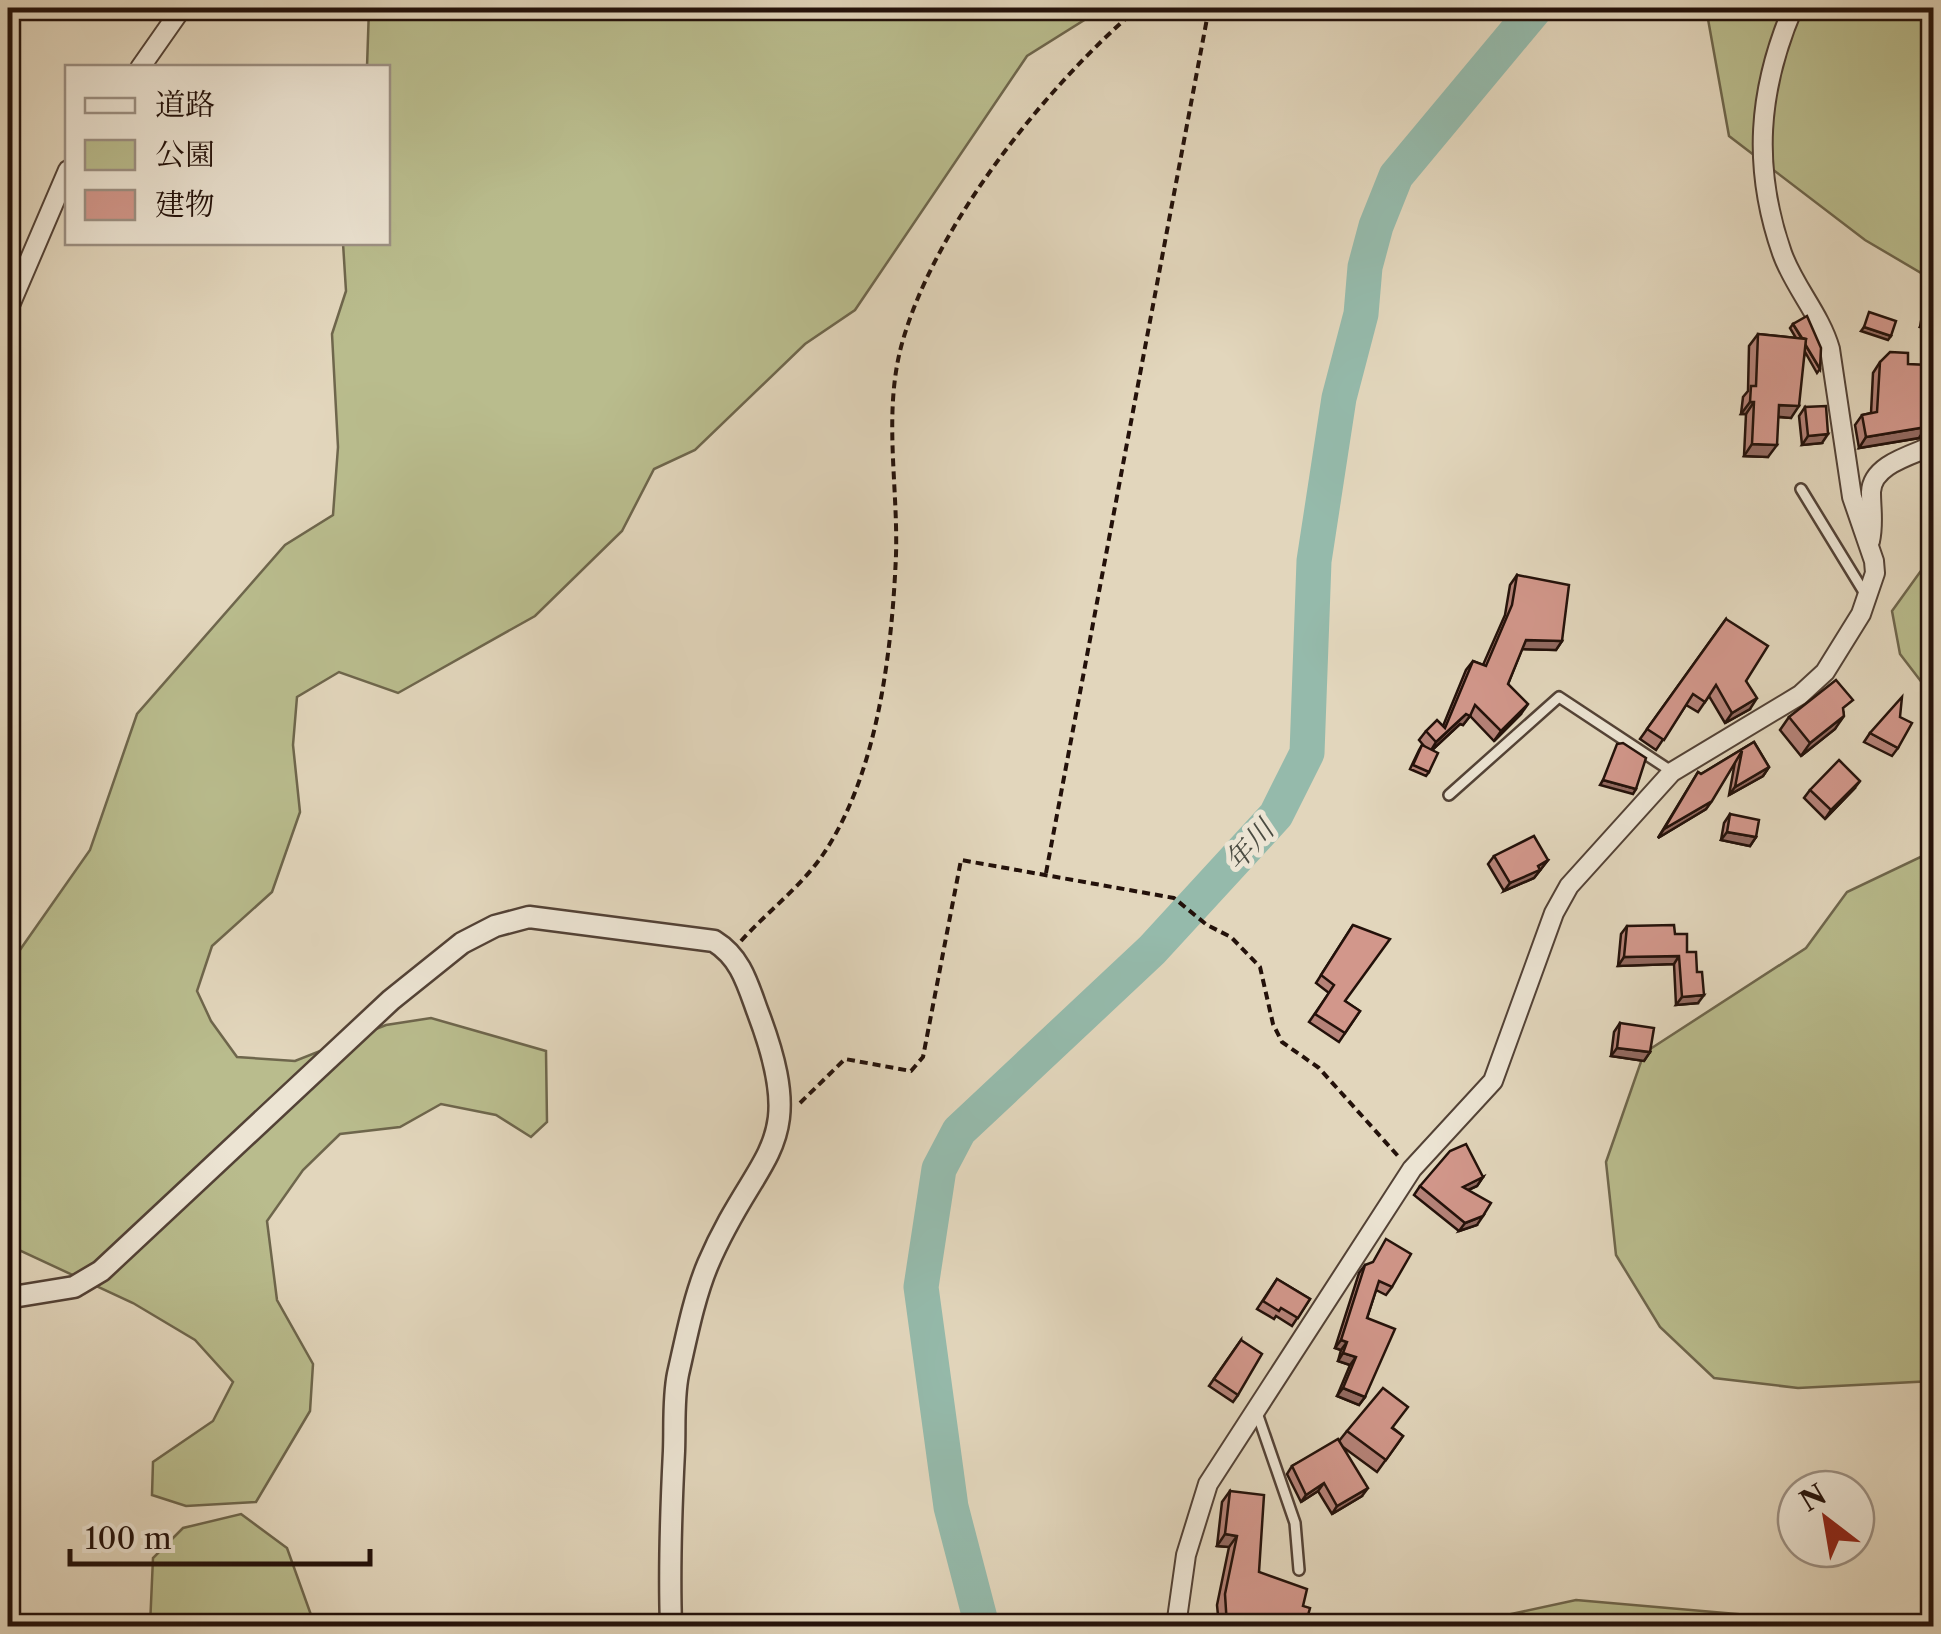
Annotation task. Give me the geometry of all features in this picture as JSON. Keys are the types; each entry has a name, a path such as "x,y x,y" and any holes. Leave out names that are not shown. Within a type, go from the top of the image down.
{"street":[{"path":"142,65 182,8"},
{"path":"1176,1626 1201,1499 1255,1408 1412,1170 1493,1081 1554,913 1569,886 1672,772 1800,695 1840,650 1867,598 1875,574 1870,541 1852,497 1830,349 1824,329 1782,255 1766,180 1760,121 1776,48 1793,8"},
{"path":"8,310 65,177"},
{"path":"1870,541 1874,520 1872,484 1878,475 1934,446"},
{"path":"13,1297 74,1287 101,1271 391,1000 462,943 495,926 529,917 561,918 714,941 732,952 774,1058 782,1098 780,1126 769,1156 707,1264 677,1378 669,1552 671,1626"}],"lane":[{"path":"1801,489 1867,598"},
{"path":"1449,795 1494,760 1559,698 1672,772"},
{"path":"1255,1408 1295,1524 1299,1570"}],"path":[{"path":"732,952 824,853 849,810 867,762 877,722 896,556 892,418 900,352 923,286 1006,152 1062,78 1138,8"},
{"path":"1046,873 1209,8"},
{"path":"780,1126 845,1059 911,1071 923,1057 961,860 1174,898 1207,925 1240,943 1260,967 1273,1024 1282,1042 1319,1068 1412,1170"}],"green space":[{"path":"369,8 1096,8 1089,17 1027,56 855,310 805,344 695,450 654,469 622,531 535,616 398,693 339,672 297,697 293,745 300,812 272,892 212,946 197,991 211,1021 237,1057 295,1061 386,1025 431,1018 546,1051 547,1122 531,1137 496,1115 441,1104 400,1127 340,1134 303,1170 267,1221 277,1300 313,1364 310,1411 256,1502 186,1506 152,1495 153,1462 213,1421 233,1382 195,1340 133,1303 8,1245 8,967 90,850 137,714 285,545 333,515 338,447 332,334 346,291 343,245 390,245 390,65 367,65"},
{"path":"1706,8 1933,8 1933,280 1865,240 1729,136"},
{"path":"1933,554 1934,697 1900,654 1892,611"},
{"path":"1933,851 1933,1381 1798,1388 1714,1378 1660,1327 1616,1255 1606,1162 1644,1053 1806,948 1847,892"},
{"path":"241,1514 287,1548 315,1626 150,1626 153,1558 183,1528"},
{"path":"1576,1600 1876,1626 1495,1626 1507,1615"}],"building":[{"path":"1929,302 1934,303 1934,321 1925,319"},
{"path":"1869,312 1896,321 1891,336 1864,327"},
{"path":"1807,316 1821,348 1820,369 1805,344 1806,339 1793,324"},
{"path":"1758,334 1806,339 1799,406 1779,405 1777,445 1752,444 1754,402 1750,402 1751,386 1756,386"},
{"path":"1890,352 1908,353 1908,364 1929,365 1929,373 1934,373 1934,402 1922,401 1926,427 1866,437 1862,415 1877,412 1880,362"},
{"path":"1826,406 1828,434 1808,436 1805,407"},
{"path":"1517,575 1569,585 1562,641 1526,640 1508,684 1528,704 1501,731 1475,705 1470,716 1466,714 1436,742 1426,731 1437,720 1445,728 1473,661 1486,666 1512,605"},
{"path":"1726,619 1768,646 1746,681 1757,698 1732,713 1716,685 1705,702 1693,694 1664,740 1647,729"},
{"path":"1836,680 1853,700 1843,708 1844,716 1810,743 1789,717"},
{"path":"1902,697 1900,717 1912,723 1898,748 1870,733"},
{"path":"1754,742 1769,767 1735,787 1742,751 1712,801 1664,829 1698,772 1701,774"},
{"path":"1623,743 1646,758 1636,789 1603,780 1617,744"},
{"path":"1422,745 1438,753 1429,772 1413,765"},
{"path":"1839,760 1860,781 1831,810 1810,790"},
{"path":"1730,814 1759,820 1756,837 1727,832"},
{"path":"1534,836 1548,860 1538,866 1540,870 1510,883 1494,856"},
{"path":"1353,925 1390,939 1345,1001 1360,1011 1345,1033 1315,1014 1334,985 1321,975"},
{"path":"1674,925 1675,934 1687,934 1687,952 1696,952 1704,995 1682,997 1679,956 1624,957 1627,926"},
{"path":"1620,1023 1654,1028 1650,1052 1617,1048"},
{"path":"1466,1144 1483,1177 1463,1187 1491,1203 1483,1216 1465,1223 1420,1186 1450,1151"},
{"path":"1386,1239 1411,1254 1392,1287 1379,1281 1367,1318 1395,1329 1365,1397 1343,1388 1356,1357 1343,1353 1347,1342 1341,1340 1365,1265 1373,1262"},
{"path":"1277,1279 1310,1299 1298,1318 1263,1301"},
{"path":"1241,1340 1262,1354 1238,1395 1214,1379"},
{"path":"1383,1388 1408,1407 1392,1428 1403,1436 1386,1460 1347,1431"},
{"path":"1338,1439 1368,1488 1337,1506 1324,1483 1306,1495 1292,1466"},
{"path":"1230,1491 1264,1495 1259,1572 1307,1589 1303,1606 1310,1608 1305,1626 1227,1626 1225,1594 1237,1536 1225,1534"}],"waterway":[{"name":"年川","path":"982,1626 951,1507 921,1287 939,1169 959,1131 1152,950 1276,815 1307,753 1314,561 1339,398 1361,314 1365,267 1376,226 1396,176 1536,8"}]}
